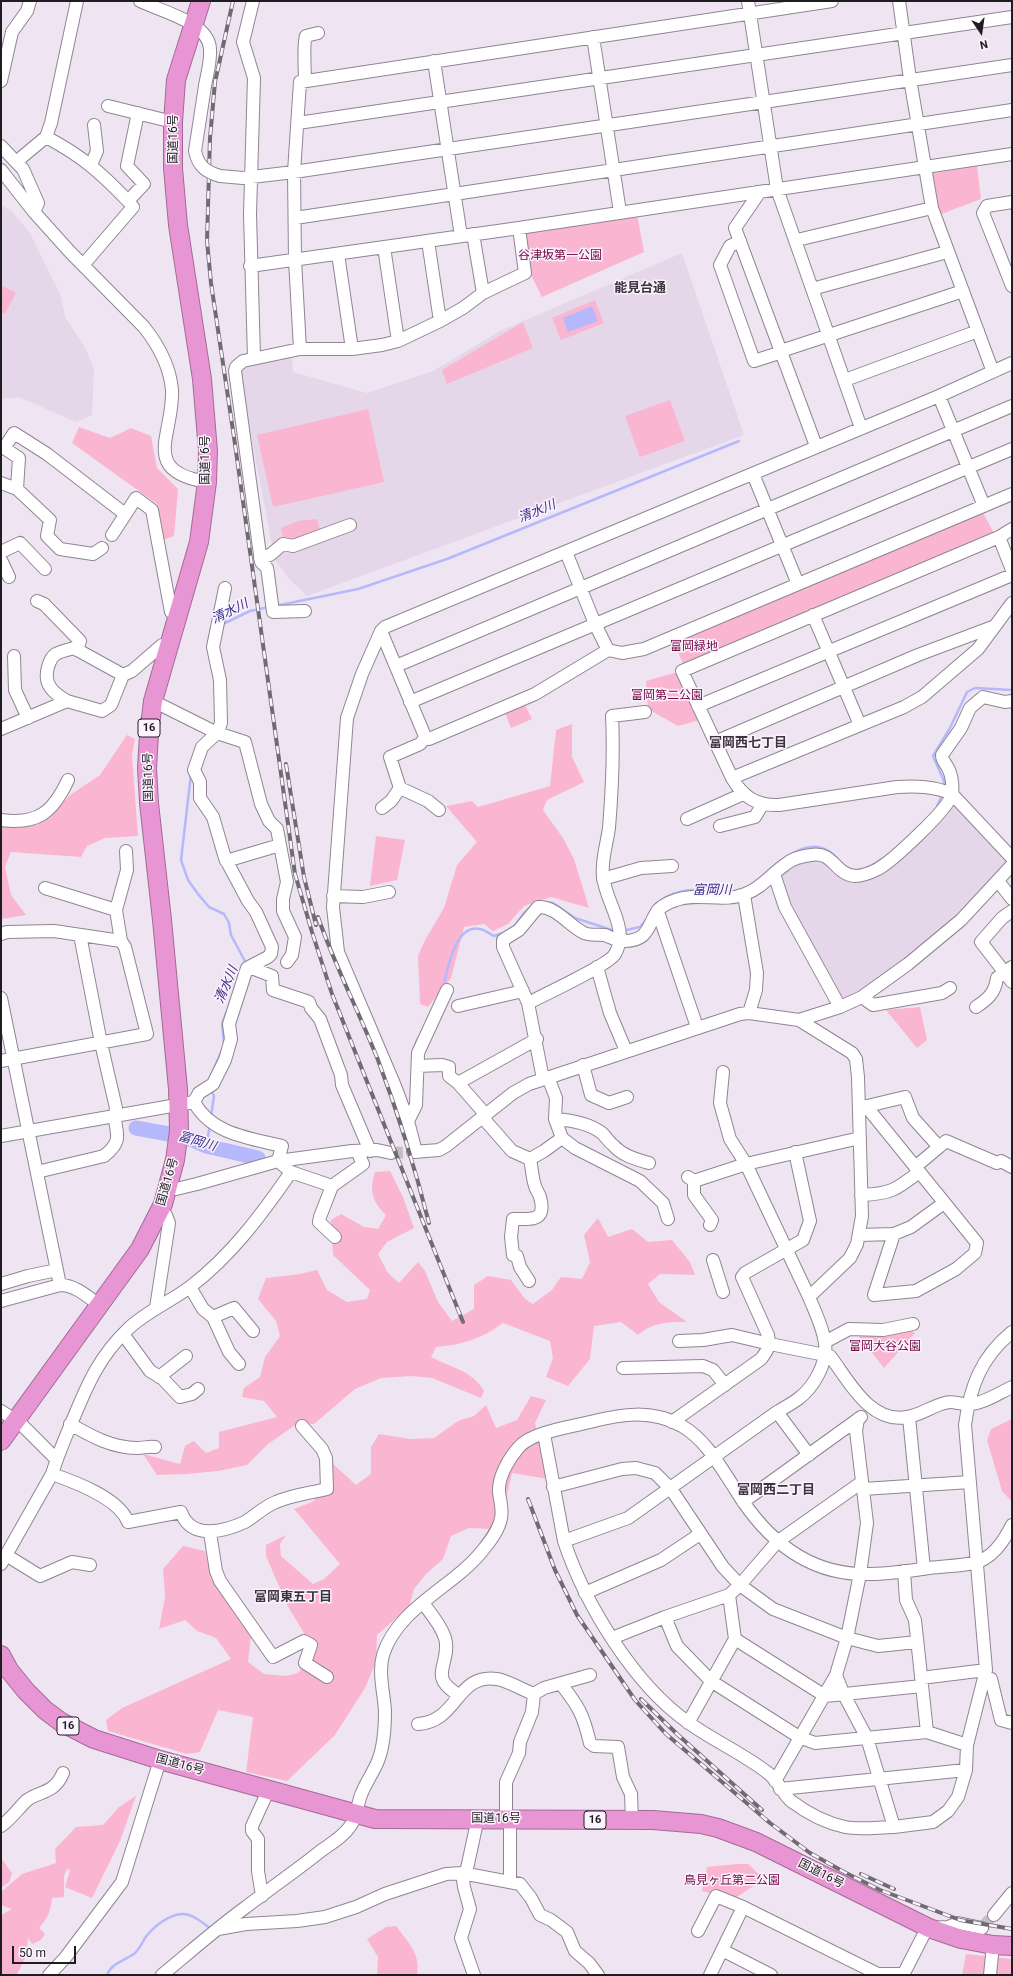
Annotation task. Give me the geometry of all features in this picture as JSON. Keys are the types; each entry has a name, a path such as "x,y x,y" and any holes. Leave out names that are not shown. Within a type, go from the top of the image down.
{"highway":[{"name":"国道16号","path":"1,1441 8,1416 99,1305 140,1249 160,1209 168,1188 186,1103 162,920 149,803 147,768 153,701 199,542 207,482 208,451 202,379 175,195 173,122 176,80 201,1"},
{"name":"国道16号","path":"1,1655 9,1670 26,1691 45,1710 60,1722 94,1739 160,1760 269,1789 375,1820 632,1820 678,1821 701,1824 756,1842 929,1928 961,1939 993,1945 1012,1946"}],"street":[{"path":"1,81 12,32 26,11 30,1"},
{"path":"16,162 46,137 51,123 77,1"},
{"path":"140,1 201,30 210,47 195,151 197,159 204,169 220,176 236,178 294,172 1012,65"},
{"path":"253,1 243,42 254,78 250,266 254,358"},
{"path":"748,1 777,189 861,428"},
{"path":"300,349 295,260 294,172 300,82 832,1"},
{"path":"899,1 924,167 932,208 947,252 993,372"},
{"path":"298,123 1012,17"},
{"path":"305,81 306,53 304,40 306,36 318,33"},
{"path":"593,37 620,212"},
{"path":"434,61 455,194 483,293"},
{"path":"108,106 173,122"},
{"path":"294,218 1012,110"},
{"path":"128,201 144,184 127,166 138,113"},
{"path":"91,165 97,151 94,125"},
{"path":"46,137 74,152 91,165 133,207 83,265"},
{"path":"1,146 22,169 38,203 34,212"},
{"path":"250,266 519,228 1012,154"},
{"path":"1,170 34,212 83,265 144,327 165,359 172,390 172,405 164,439 165,453 168,463 174,471 182,476 207,482"},
{"path":"757,192 758,196 735,228 782,351 816,446"},
{"path":"1012,202 987,206 983,213 1012,286"},
{"path":"796,240 932,208"},
{"path":"305,612 273,612 268,574 260,558 235,371 236,366 243,361 254,358 300,349 352,349 382,345 398,341 440,321 463,308 483,293 525,272 519,228"},
{"path":"428,241 440,321"},
{"path":"740,241 730,246 720,265 754,361 962,291"},
{"path":"384,247 398,341"},
{"path":"812,288 947,252"},
{"path":"338,254 352,349"},
{"path":"845,380 978,331"},
{"path":"809,1297 850,1258 859,1234 861,1195 860,1138 862,1107 856,1059 852,1053 799,1020 749,1013 740,1014 583,1065 529,1084 513,1093 484,1117 439,1150 414,1152 408,1121 395,1086 338,952 335,937 333,896 347,718 364,668 381,630 385,627 939,396 1012,363"},
{"path":"939,396 952,432 984,506"},
{"path":"396,666 767,508 1012,406"},
{"path":"17,490 19,458 4,448 14,433 47,454 125,514"},
{"path":"410,702 1012,449"},
{"path":"753,474 798,584"},
{"path":"1,483 17,490 50,520 47,536 60,549 93,554 102,548"},
{"path":"425,738 429,739 529,697 608,650 622,653 644,649 1012,494"},
{"path":"112,535 136,498 152,510 171,612 178,616"},
{"path":"260,558 270,555 283,544 293,546 350,525"},
{"path":"1012,529 999,537 682,671 732,778 743,794 762,805 779,805 897,787 935,788 952,794 1012,858"},
{"path":"999,537 1012,570"},
{"path":"1,552 20,543 45,569"},
{"path":"566,552 595,624 608,650"},
{"path":"1,560 9,577"},
{"path":"698,706 1012,575"},
{"path":"1,1136 186,1103 213,1084 225,1060 231,1039 230,1024 249,967 271,954 272,947 256,912 248,901 226,861 213,817 200,798 200,782 194,770 202,747 217,733 221,723 220,680 213,647 225,588"},
{"path":"37,601 44,604 80,641 77,650"},
{"path":"732,778 860,726 922,697 978,649 1012,603"},
{"path":"813,615 860,726"},
{"path":"715,742 918,655 995,626"},
{"path":"381,630 425,738"},
{"path":"123,675 74,648 57,653 51,658 46,678 49,687 67,701 102,711 111,705 123,675 132,671 162,645 168,646"},
{"path":"14,656 15,690 28,718"},
{"path":"668,1219 664,1203 640,1181 575,1148 562,1138 555,1119 556,1098 546,1078 528,1003 503,947 503,940 519,930 538,907 547,907 585,933 604,935 620,941 640,937 648,930 658,912 667,903 678,899 695,896 722,898 744,895 787,863 801,857 819,854 828,857 844,873 856,876 878,869 904,849 946,805 952,794 952,781 948,768 942,761 942,755 961,728 970,708 983,697 1005,702 1012,701"},
{"path":"1,729 67,701"},
{"path":"153,701 217,733 245,742 261,804 269,821 277,829 287,882 283,900 283,911 295,937 292,955 287,962"},
{"path":"528,1003 615,956 620,941 618,922 603,878 609,827 614,748 612,716 644,712"},
{"path":"425,738 420,744 390,757 400,788 428,801 440,810"},
{"path":"1,820 17,822 33,818 50,811 68,780"},
{"path":"382,808 391,801 400,788"},
{"path":"687,819 743,794"},
{"path":"720,826 755,817 762,805"},
{"path":"226,861 280,845"},
{"path":"1,1061 147,1034 125,947 121,941 116,910 127,870 126,851"},
{"path":"799,1020 840,1007 862,997 908,964 961,920 1012,865"},
{"path":"603,878 641,868 672,866"},
{"path":"774,874 786,907 840,1007"},
{"path":"998,881 1012,899"},
{"path":"45,888 116,910"},
{"path":"333,896 363,897 389,892"},
{"path":"744,895 757,973 756,990 749,1013"},
{"path":"976,1007 990,998 996,987 998,978 1009,974 981,942 1002,918 1012,911"},
{"path":"658,912 697,1027"},
{"path":"1,934 7,932 54,931 121,941"},
{"path":"36,1172 104,1156 118,1141 114,1115 116,1108 101,1043 80,935"},
{"path":"249,967 272,976 273,990 309,1002 311,1008 320,1019 339,1069 342,1085 370,1151"},
{"path":"597,967 610,1013 626,1051"},
{"path":"862,997 873,1005 942,993 950,988"},
{"path":"408,1121 416,1105 418,1053 447,990"},
{"path":"458,1006 523,991"},
{"path":"1,998 60,1285"},
{"path":"458,1083 537,1039"},
{"path":"418,1066 442,1065 449,1067 449,1076 458,1083 512,1151 530,1158 544,1152 562,1138"},
{"path":"583,1065 591,1095 609,1103 627,1097"},
{"path":"723,1072 720,1103 730,1139 746,1164 809,1297 820,1322 825,1348 858,1395 872,1408 890,1416 900,1418 909,1417 946,1402 968,1405 975,1404 1012,1387"},
{"path":"862,1107 905,1097 913,1118 940,1147"},
{"path":"186,1103 218,1128 282,1146 278,1160"},
{"path":"862,1107 917,1169 977,1243 975,1252 956,1269 916,1291 874,1295 894,1234"},
{"path":"555,1119 568,1120 590,1127 602,1133 614,1147 627,1157 649,1163"},
{"path":"710,1225 712,1220 694,1195 691,1179 795,1152 860,1138"},
{"path":"861,1195 883,1194 901,1186 946,1141 997,1163 1001,1161 1012,1167"},
{"path":"335,1238 319,1222 332,1186 363,1164 357,1151"},
{"path":"168,1188 176,1189 196,1184 278,1160 357,1151 390,1153"},
{"path":"713,1260 722,1288 803,1240 810,1221 795,1152"},
{"path":"529,1281 520,1267 517,1256 513,1255 511,1237 513,1219 536,1218 541,1214 542,1209 540,1196 535,1187 530,1158"},
{"path":"278,1160 292,1172 332,1186"},
{"path":"90,1565 72,1562 40,1576 4,1560 52,1474 56,1459 70,1424 90,1378 100,1362 123,1334 156,1308 190,1287 235,1246 265,1210 292,1172"},
{"path":"859,1234 894,1234 911,1227 944,1203"},
{"path":"156,1308 162,1283 169,1223 166,1215 160,1209"},
{"path":"1,1284 28,1276 57,1270"},
{"path":"672,1422 762,1359 770,1344 768,1335 742,1277"},
{"path":"1,1301 60,1285 68,1285 75,1288 99,1305"},
{"path":"190,1287 203,1309 213,1317 229,1352 239,1364"},
{"path":"213,1317 234,1308 253,1331"},
{"path":"564,1541 628,1518 777,1412 798,1399 812,1384 817,1376 825,1348 849,1329 883,1330 913,1324"},
{"path":"123,1334 150,1371 159,1377 180,1397 192,1394 198,1389"},
{"path":"679,1341 703,1340 732,1334 770,1344 825,1348"},
{"path":"544,1434 564,1541 585,1593 612,1638 646,1683 665,1704 688,1723 769,1774 790,1800 817,1818 847,1827 894,1827 933,1822 948,1811 958,1797 966,1770 968,1745 985,1675 978,1563 965,1425 968,1405 976,1375 991,1353 1010,1338"},
{"path":"159,1377 186,1356"},
{"path":"623,1368 703,1366 713,1370 725,1385"},
{"path":"743,1502 858,1420 872,1408"},
{"path":"777,1412 809,1455"},
{"path":"162,1975 217,1929 344,1834 353,1823 360,1796 378,1761 383,1742 384,1710 381,1676 383,1654 403,1621 423,1603 465,1571 490,1540 501,1520 502,1510 499,1491 504,1472 521,1444 544,1434 621,1415 637,1414 657,1416 672,1422 693,1434 715,1457 743,1502 762,1527 777,1542 801,1559 836,1571 860,1574 904,1572 978,1563 998,1549 1012,1524"},
{"path":"8,1416 56,1459"},
{"path":"909,1417 924,1569"},
{"path":"778,1785 799,1737 825,1696 836,1675 847,1638 860,1574 867,1523 856,1431 858,1420"},
{"path":"70,1424 100,1442 138,1448 150,1446 155,1447"},
{"path":"52,1474 75,1482 118,1507 125,1514 128,1522 182,1512 184,1519 194,1529 210,1533 245,1522 275,1502 327,1489 326,1458 322,1449 302,1426"},
{"path":"553,1487 622,1469 636,1468 655,1473 670,1489 724,1567 740,1585 773,1609 847,1638 878,1646 917,1642"},
{"path":"612,1638 665,1617 729,1595 740,1585 777,1542 863,1485 916,1487 970,1482"},
{"path":"210,1533 216,1572 220,1581 273,1657 304,1642 311,1644 305,1663 327,1677"},
{"path":"585,1593 661,1560 700,1534"},
{"path":"904,1572 906,1600 915,1620 927,1732"},
{"path":"688,1723 735,1639 729,1595"},
{"path":"423,1603 445,1638 447,1651 441,1674 443,1682 458,1695"},
{"path":"665,1617 677,1646 711,1681 799,1737 815,1743 927,1732 968,1745"},
{"path":"735,1639 825,1696 922,1682 985,1675 991,1679 1001,1720 1012,1723"},
{"path":"534,1694 544,1688 590,1675"},
{"path":"836,1675 843,1693 867,1738 894,1827"},
{"path":"418,1724 429,1724 446,1714 458,1695 477,1680 487,1678 498,1679 534,1694"},
{"path":"560,1684 579,1707 584,1718 590,1743 594,1746 618,1747 623,1777 631,1794 632,1820"},
{"path":"510,1882 506,1782 519,1753 520,1742 532,1712 534,1694"},
{"path":"49,1975 65,1958 122,1882 160,1760"},
{"path":"778,1785 966,1770"},
{"path":"1,1826 12,1817 27,1800 48,1792 63,1773"},
{"path":"262,1896 258,1870 258,1839 252,1830 252,1826 269,1789"},
{"path":"474,1975 461,1938 470,1909 464,1887 464,1873 476,1827 475,1819"},
{"path":"217,1929 246,1924 325,1918 393,1891 446,1874 464,1873 520,1884 531,1898 540,1915 551,1920 567,1932 575,1951 589,1963 598,1975"},
{"path":"698,1931 716,1896 743,1907 878,1974 903,1974 924,1934 929,1928 948,1926 958,1923 982,1928"},
{"path":"994,1915 1010,1900"},
{"path":"710,1975 743,1907"},
{"path":"990,1975 993,1945"},
{"path":"722,1950 771,1975"}],"shaded area":[{"path":"1,205 12,211 30,233 61,296 65,317 85,347 94,369 92,415 76,422 19,397 1,399"},
{"path":"682,253 744,435 307,596 288,578 275,560 240,380 244,367 292,357 293,372 367,393 433,371 500,331"},
{"path":"955,803 1007,859 1007,862 958,914 927,941 869,986 844,998 840,997 789,904 779,871 794,862 820,856 871,879"}],"green space":[{"path":"977,166 981,199 936,216 929,174"},
{"name":"谷津坂第一公園","path":"637,214 644,252 542,297 531,275 526,235 527,231"},
{"path":"1,285 16,293 5,314 1,312"},
{"path":"595,300 604,323 561,340 552,318"},
{"path":"523,322 533,348 447,384 442,370"},
{"path":"670,400 685,441 640,457 625,416"},
{"path":"368,409 384,482 273,507 257,435"},
{"path":"79,427 110,438 131,428 151,436 157,468 178,489 174,536 161,541 157,504 72,443"},
{"name":"富岡緑地","path":"982,511 995,535 684,666 673,641"},
{"path":"317,519 321,533 294,542 284,540 281,528 298,521"},
{"name":"富岡第二公園","path":"678,672 700,720 678,726 648,709 646,681"},
{"path":"525,705 532,719 511,728 505,713"},
{"path":"572,724 572,757 584,782 547,800 543,810 563,838 574,859 589,908 551,897 524,906 508,924 493,931 484,924 464,927 451,978 428,1007 420,1004 418,956 425,940 444,908 457,865 477,842 446,806 472,801 478,807 550,786 556,730"},
{"path":"127,735 135,739 132,755 138,836 105,838 87,846 81,857 11,852 5,867 11,895 26,915 1,919 1,822 35,822 50,818 70,795 100,775"},
{"path":"376,836 405,840 397,880 370,886"},
{"path":"920,1007 927,1040 917,1048 886,1010"},
{"path":"390,1171 403,1197 414,1228 387,1242 378,1254 388,1273 399,1283 418,1262 425,1271 438,1302 452,1321 474,1309 474,1285 488,1276 511,1280 525,1299 533,1304 552,1290 561,1277 582,1279 590,1262 584,1235 598,1218 608,1237 632,1229 648,1242 672,1240 690,1262 695,1275 660,1274 648,1284 659,1302 687,1322 655,1325 649,1327 638,1335 621,1322 594,1326 590,1359 568,1386 546,1377 553,1358 550,1341 503,1323 479,1337 463,1343 436,1347 431,1357 460,1370 474,1379 484,1391 481,1398 432,1378 411,1376 381,1378 355,1389 314,1424 298,1423 268,1444 247,1465 218,1471 157,1475 143,1454 180,1464 185,1446 194,1441 206,1453 219,1448 219,1432 277,1417 264,1401 242,1397 244,1388 260,1377 265,1357 280,1336 276,1321 258,1299 266,1278 300,1274 317,1270 327,1290 347,1302 367,1299 370,1290 333,1255 331,1220 341,1214 364,1227 378,1229 386,1215 381,1210 373,1195 373,1179 375,1172"},
{"name":"富岡大谷公園","path":"908,1328 915,1333 884,1368 858,1335"},
{"path":"531,1396 546,1400 535,1423 548,1479 512,1473 507,1495 491,1529 469,1528 451,1536 443,1559 426,1574 414,1589 409,1607 377,1635 376,1662 365,1688 335,1735 287,1781 246,1772 253,1717 218,1710 200,1752 187,1754 108,1731 106,1720 122,1708 231,1659 216,1638 197,1631 185,1620 159,1629 165,1597 163,1569 183,1546 205,1551 211,1576 251,1636 248,1662 264,1674 286,1676 298,1673 311,1657 307,1638 287,1605 266,1556 266,1545 286,1535 280,1544 281,1556 313,1584 324,1579 340,1564 294,1509 314,1501 321,1479 319,1460 331,1462 356,1485 371,1474 371,1447 379,1434 410,1439 434,1438 458,1421 474,1416 486,1405 496,1428 517,1420"},
{"path":"1012,1419 1012,1502 1002,1491 987,1440 991,1429"},
{"path":"136,1796 120,1841 92,1898 65,1887 70,1870 67,1869 64,1876 64,1897 52,1898 51,1906 45,1921 39,1928 45,1934 41,1940 32,1944 28,1938 27,1954 17,1975 1,1975 1,1915 12,1909 3,1906 1,1903 1,1892 22,1874 56,1863 55,1849 76,1827 103,1825 119,1807"},
{"path":"1,1858 12,1873 9,1882 2,1887"},
{"name":"鳥見ヶ丘第二公園","path":"748,1864 764,1879 734,1899 702,1891 707,1867"},
{"path":"396,1926 409,1943 415,1954 418,1968 417,1975 377,1975 378,1957 367,1939 386,1927"},
{"path":"966,1954 1012,1959 1012,1975 962,1975"}],"water":[{"path":"592,306 598,321 568,332 563,318"}],"waterway":[{"name":"清水川","path":"275,606 358,589 447,559 739,441"},
{"name":"清水川","path":"221,625 250,611 269,607"},
{"name":"富岡川","path":"944,786 944,781 933,756 950,728 967,692 975,688 1012,690"},
{"name":"清水川","path":"191,774 181,860 188,880 198,894 209,907 224,914 229,923 231,935 247,965"},
{"name":"富岡川","path":"936,809 942,795"},
{"name":"富岡川","path":"750,886 781,861 793,853 805,848 817,847 828,851 839,861"},
{"name":"富岡川","path":"869,867 888,855"},
{"name":"富岡川","path":"655,905 667,896 687,890 708,891"},
{"name":"富岡川","path":"545,902 553,903 575,918 615,931"},
{"name":"富岡川","path":"513,928 524,913 534,904"},
{"name":"富岡川","path":"622,931 640,927 645,921"},
{"name":"富岡川","path":"443,988 450,960 458,941 464,933 471,929 480,929 494,936 503,933"},
{"name":"清水川","path":"224,1043 222,1024 226,1013"},
{"name":"富岡川","path":"414,1048 420,1036"},
{"name":"清水川","path":"208,1082 222,1050"},
{"name":"清水川","path":"211,1090 214,1096 211,1116"},
{"name":"清水川","path":"206,1146 210,1125"},
{"name":"富岡川","path":"136,1128 174,1135 193,1140 206,1146 258,1158"},
{"path":"107,1975 115,1964 135,1953 152,1929 168,1918 179,1914 184,1914 191,1916 211,1929"}],"tunnel":[{"path":"391,1153 413,1152"},
{"path":"982,1928 994,1915"}],"railway":[{"path":"233,1 215,82 210,138 207,241 211,283 295,874 332,994 463,1322"},
{"path":"286,764 304,877 316,925"},
{"path":"318,917 378,1060 406,1141 429,1223"},
{"path":"528,1499 555,1570 577,1615 635,1700 666,1734 770,1823 810,1853 880,1890 960,1920 1012,1929"},
{"path":"641,1699 677,1734 762,1810"},
{"path":"861,1874 894,1889"}],"district":[{"name":"能見台通","path":"640,289"},
{"name":"富岡西七丁目","path":"748,744"},
{"name":"富岡西二丁目","path":"776,1491"},
{"name":"富岡東五丁目","path":"293,1598"}]}
